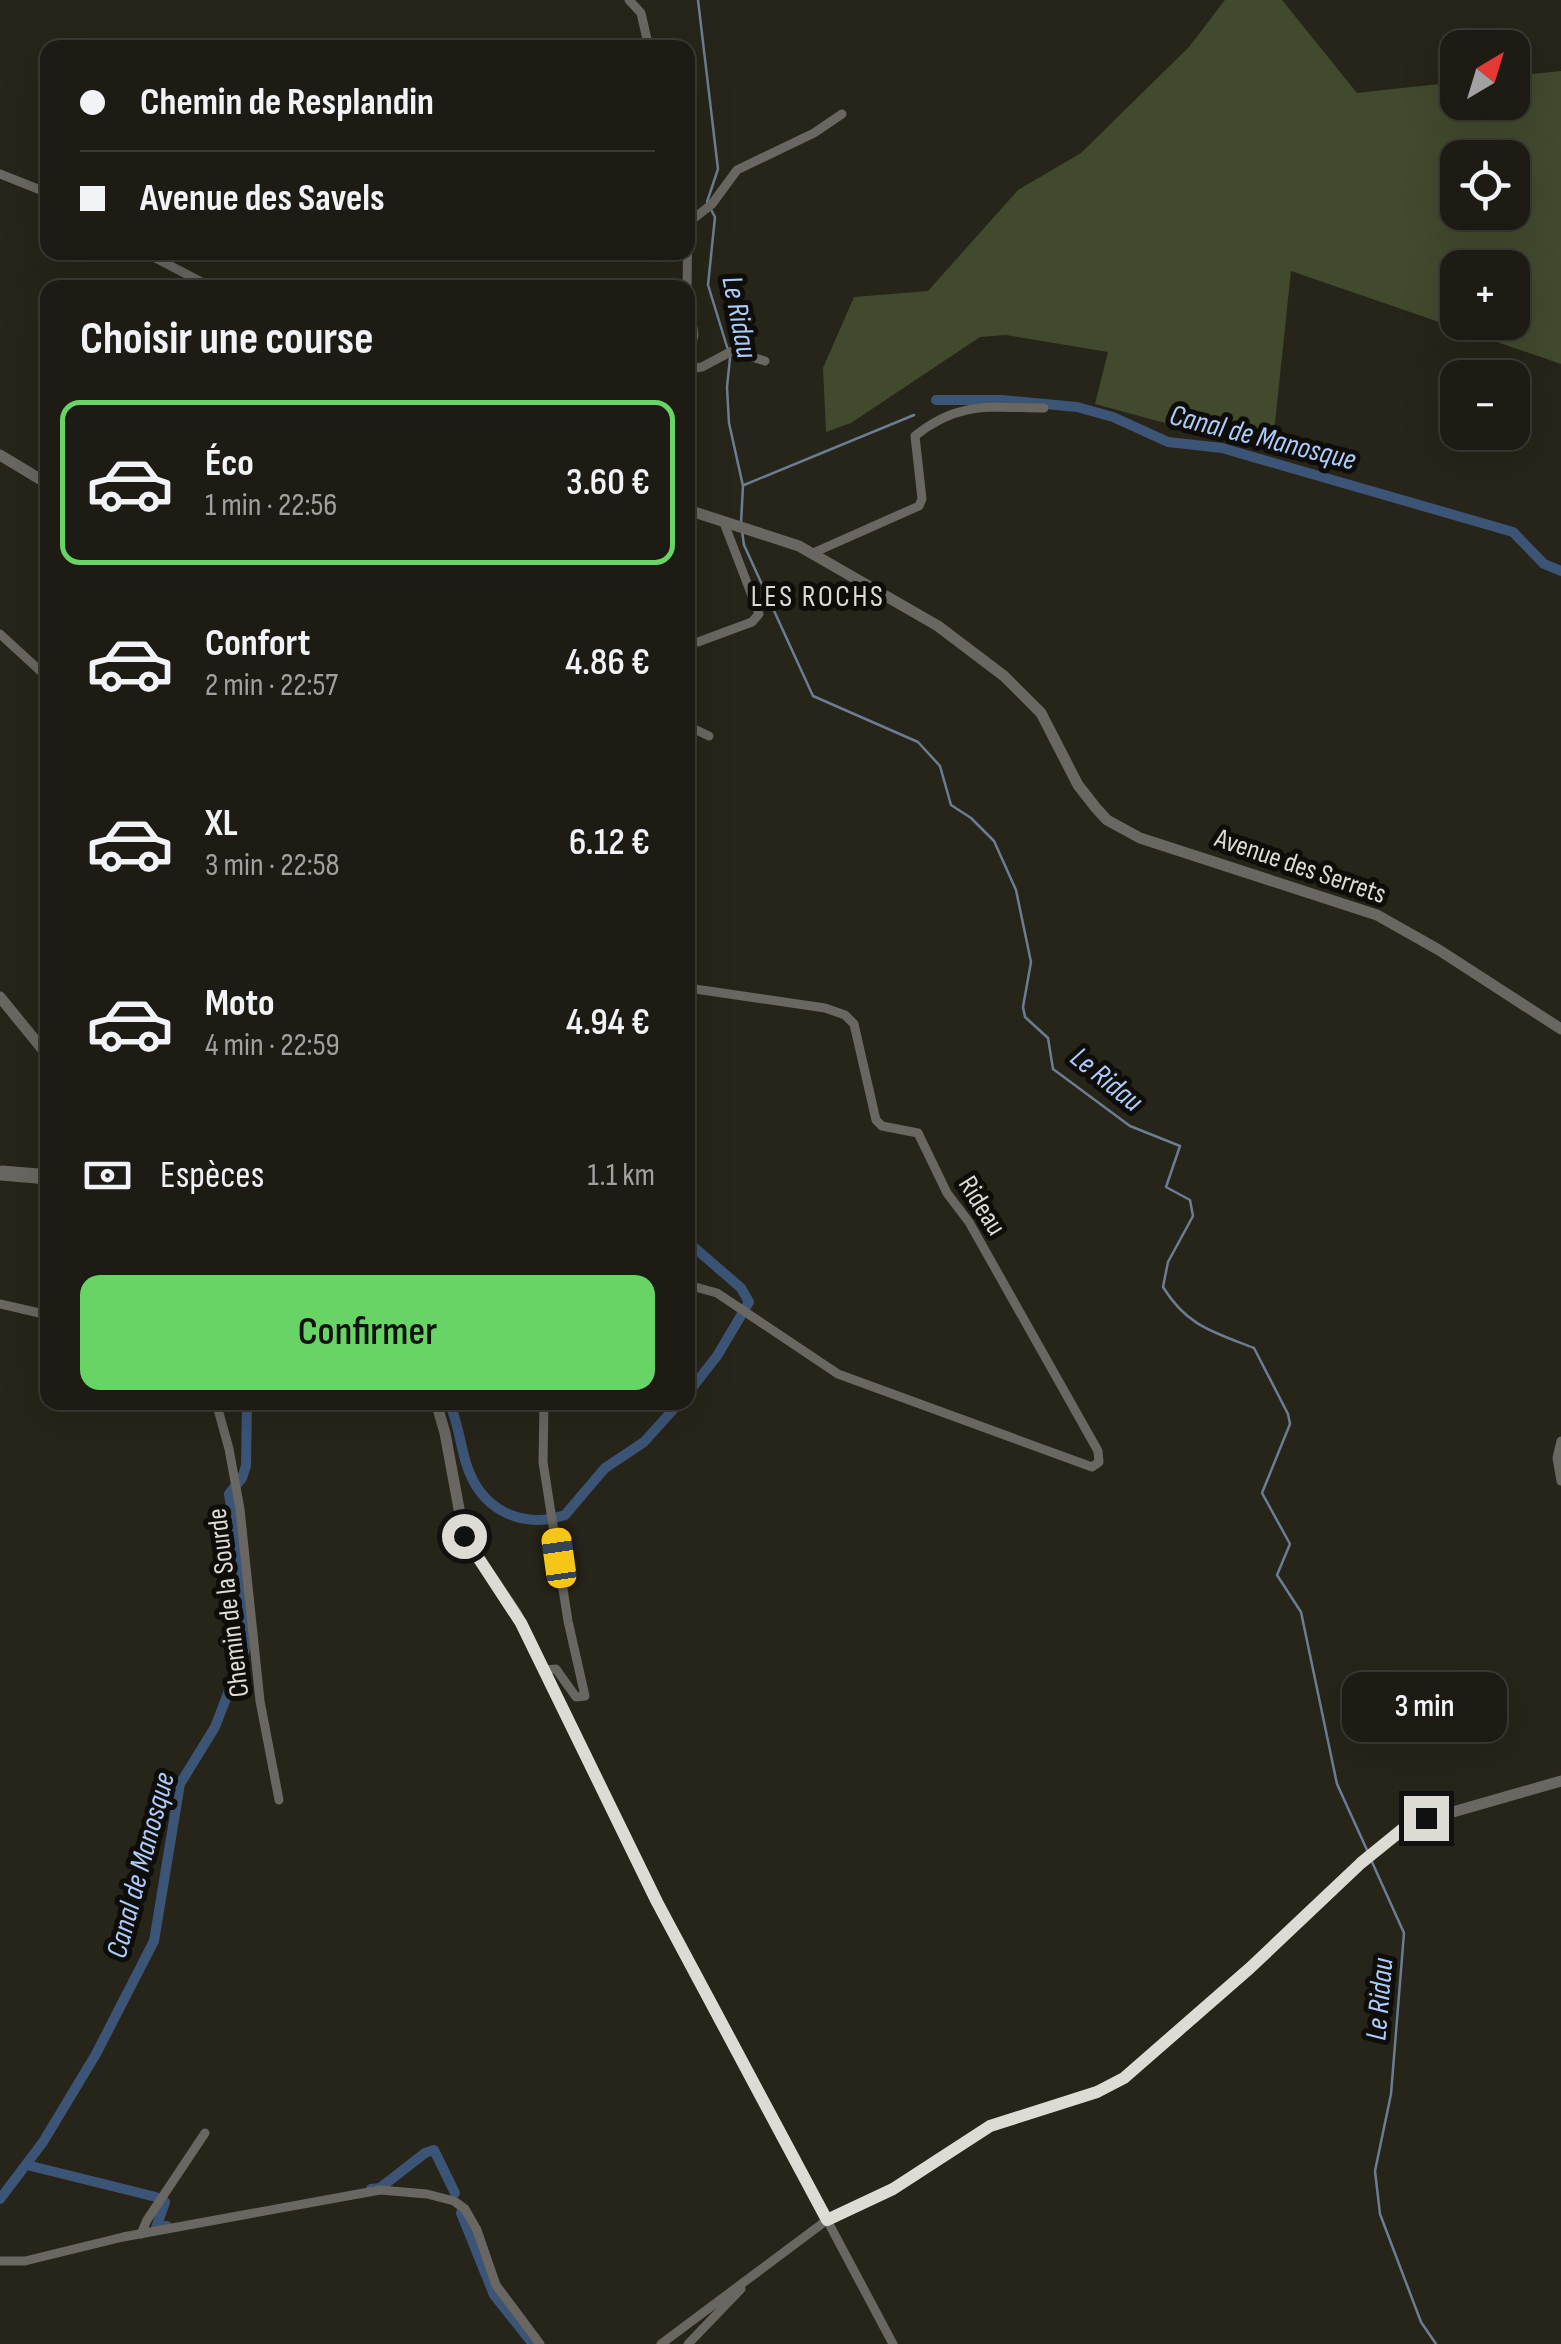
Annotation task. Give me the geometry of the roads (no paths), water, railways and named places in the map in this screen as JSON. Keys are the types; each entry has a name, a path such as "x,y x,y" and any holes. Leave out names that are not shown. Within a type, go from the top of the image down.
{"street":[{"path":"629,0 642,13 647,40"},
{"path":"695,217 708,208 737,170 814,133 842,114"},
{"path":"0,174 40,191"},
{"path":"159,260 198,280"},
{"path":"695,368 728,352 765,361"},
{"path":"812,553 920,506 915,436 936,418 960,408 1044,408"},
{"path":"0,455 40,479"},
{"name":"Avenue des Serrets","path":"695,512 812,553 938,626 1004,676 1042,713 1078,785 1107,820 1132,834 1377,915 1440,950 1561,1030"},
{"path":"698,642 752,622 759,614 735,526"},
{"path":"0,634 40,671"},
{"path":"695,729 709,736"},
{"name":"Rideau","path":"695,989 825,1008 845,1015 854,1024 876,1120 882,1126 918,1133 947,1193 969,1222 1100,1458 1096,1466 1084,1465 828,1370 717,1294 695,1287"},
{"path":"0,997 40,1046"},
{"path":"1,1173 40,1176"},
{"path":"0,1304 40,1313"},
{"name":"Chemin de la Sourde","path":"218,1410 237,1494 260,1701 279,1800"},
{"path":"438,1410 464,1536 516,1614 657,1902 893,2344"},
{"path":"543,1670 556,1669 576,1697 584,1696 543,1462 544,1410"},
{"path":"1561,1441 1557,1458 1561,1481"},
{"path":"661,2344 827,2220 893,2189 990,2126 1097,2092 1124,2078 1370,1856 1416,1822 1561,1780"},
{"path":"142,2234 147,2220 205,2133"},
{"path":"0,2261 25,2260 380,2190 427,2194 454,2201 471,2218 502,2297 540,2344"},
{"path":"688,2344 753,2276"}],"waterway":[{"name":"Le Ridau","path":"698,0 718,169 707,202 715,217 708,285 728,350"},
{"name":"Le Ridau","path":"730,358 729,423 743,486 741,523"},
{"name":"Canal de Manosque","path":"936,400 1002,400 1077,407 1113,417 1168,442 1222,448 1513,532 1544,564 1561,571"},
{"path":"744,485 914,415"},
{"name":"Le Ridau","path":"742,531 744,545 813,696 918,742 940,766 951,805 994,841 1016,890 1031,962 1023,1007 1025,1017 1048,1038 1053,1069 1130,1126 1180,1146 1166,1187 1190,1200 1193,1216 1168,1262 1163,1287 1192,1319 1254,1348 1288,1414 1290,1424 1262,1493 1290,1544 1277,1575 1301,1612 1337,1784 1367,1850"},
{"name":"Canal de Manosque","path":"695,1248 741,1288 749,1302 695,1384"},
{"name":"Canal de Manosque","path":"0,2199 43,2142 96,2054 154,1941 180,1784 215,1727 245,1649 244,1594 229,1494 246,1466 247,1410"},
{"name":"Canal de Manosque","path":"452,1410 466,1463 481,1493 504,1512 533,1520 565,1515 605,1468 644,1442 673,1410"},
{"name":"Le Ridau","path":"1372,1862 1404,1933 1391,2094 1375,2171 1380,2214 1421,2322 1436,2344"},
{"path":"371,2189 380,2188 434,2150 455,2193"},
{"path":"27,2165 156,2197"},
{"path":"165,2202 156,2228 167,2226"},
{"path":"461,2213 494,2295 533,2344"}],"district":[{"name":"LES ROCHS","path":"818,596"}]}
